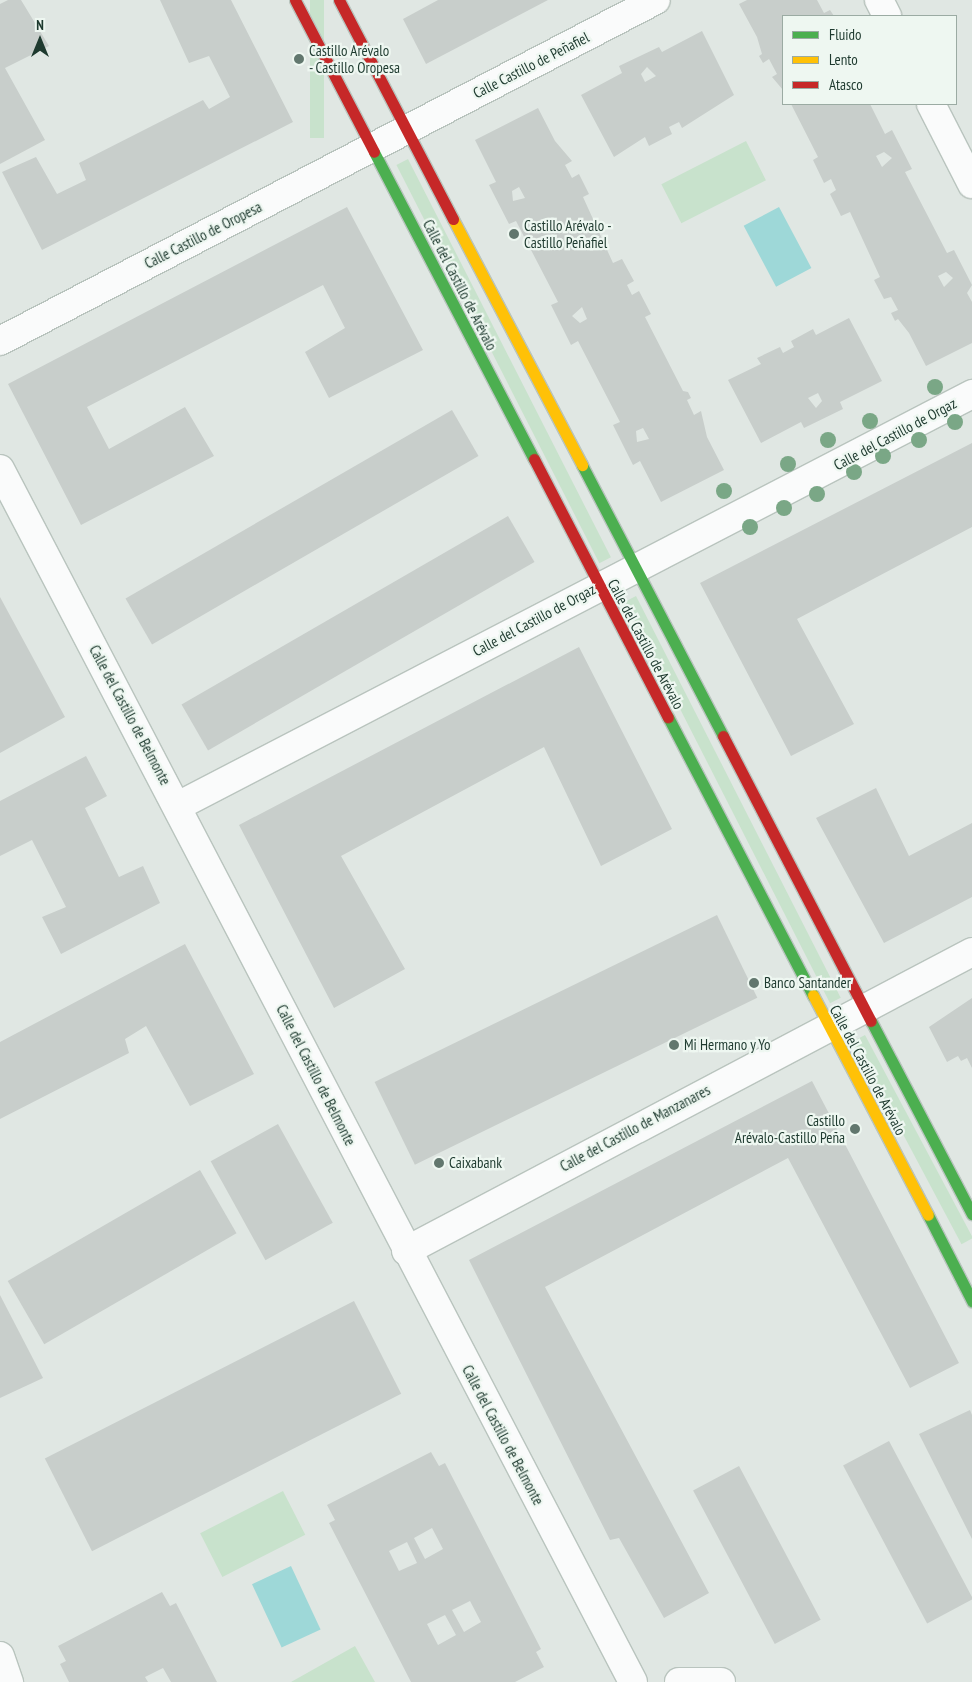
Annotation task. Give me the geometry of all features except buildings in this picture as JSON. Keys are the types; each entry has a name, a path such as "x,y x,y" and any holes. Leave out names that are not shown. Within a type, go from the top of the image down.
{"street":[{"name":"Calle del Castillo de Arévalo","path":"295,0 972,1301"},
{"name":"Calle del Castillo de Arévalo","path":"339,0 637,568 972,1214"},
{"name":"Calle Castillo de Peñafiel","path":"406,129 656,0"},
{"path":"879,0 886,15"},
{"path":"932,105 972,184"},
{"name":"Calle Castillo de Oropesa","path":"0,340 406,129"},
{"name":"Calle del Castillo de Orgaz","path":"178,806 972,394"},
{"name":"Calle del Castillo de Belmonte","path":"0,468 178,806 406,1251 632,1682"},
{"name":"Calle del Castillo de Manzanares","path":"406,1251 828,1025 972,952"},
{"path":"0,1656 9,1682"},
{"path":"680,1682 721,1682"}],"green space":[{"path":"310,0 324,0 324,138 310,138"},
{"path":"746,141 766,180 681,223 661,184"},
{"path":"408,159 611,557 599,563 396,165"},
{"path":"636,596 841,998 830,1003 625,601"},
{"path":"865,1035 972,1236 972,1239 962,1244 854,1041"},
{"path":"283,1491 305,1535 222,1577 200,1533"},
{"path":"355,1646 375,1682 291,1682"}],"water":[{"path":"779,207 811,268 776,287 744,226"},
{"path":"291,1566 321,1629 282,1648 252,1584"}],"traffic: fast":[{"path":"374,152 534,459"},
{"path":"582,465 723,736"},
{"path":"668,717 813,995"},
{"path":"871,1021 972,1214"},
{"path":"928,1215 972,1301"}],"traffic: slow":[{"path":"453,219 582,465"},
{"path":"813,995 928,1215"}],"traffic: jam":[{"path":"295,0 374,152"},
{"path":"339,0 453,219"},
{"path":"534,459 668,717"},
{"path":"723,736 871,1021"}],"place":[{"name":"Castillo Arévalo - Castillo Oropesa","path":"299,59"},
{"name":"Castillo Arévalo - Castillo Peñafiel","path":"514,234"},
{"name":"Banco Santander","path":"754,983"},
{"name":"Mi Hermano y Yo","path":"674,1045"},
{"name":"Castillo Arévalo-Castillo Peña","path":"855,1129"},
{"name":"Caixabank","path":"439,1163"}]}
